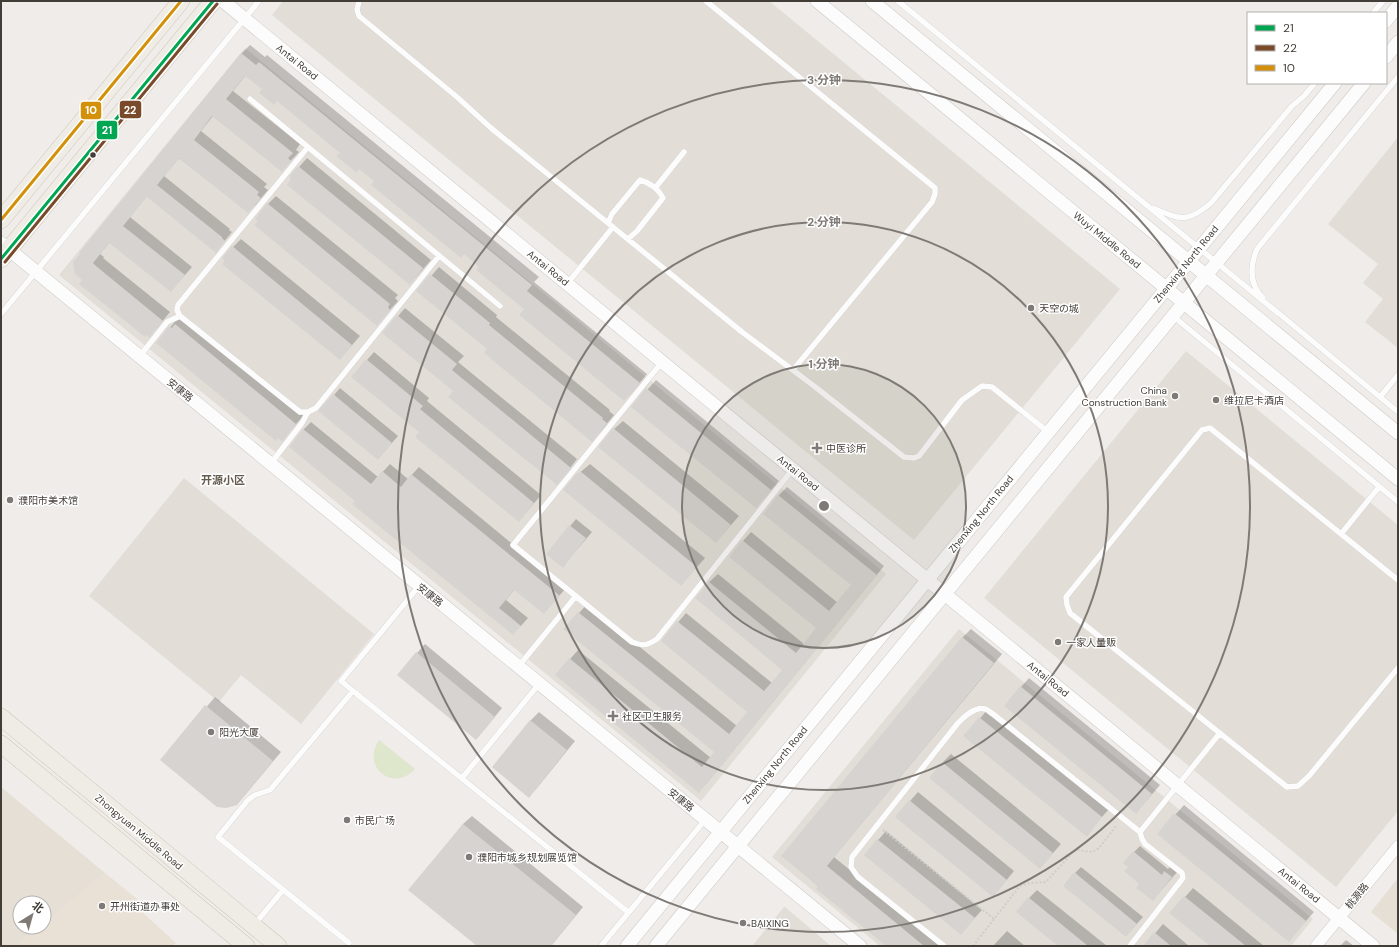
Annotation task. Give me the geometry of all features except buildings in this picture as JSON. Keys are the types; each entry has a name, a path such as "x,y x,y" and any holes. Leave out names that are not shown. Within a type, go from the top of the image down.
{"main road":[{"path":"1,220 182,1"},
{"path":"4,250 213,1"},
{"name":"Zhongyuan Middle Road","path":"1,717 278,946"},
{"name":"Zhongyuan Middle Road","path":"1,744 246,946"}],"street":[{"name":"Antai Road","path":"223,1 1373,946"},
{"name":"Wuyi Middle Road","path":"816,1 1398,479"},
{"path":"872,1 1398,433"},
{"path":"1387,20 1398,6"},
{"path":"1387,56 1398,42"},
{"name":"Zhenxing North Road","path":"627,946 1334,84"},
{"path":"656,946 1363,84"},
{"name":"安康路","path":"4,250 36,272 860,946"},
{"name":"桃源路","path":"1316,946 1398,846"}],"lane":[{"path":"1,314 259,1"},
{"path":"359,1 357,10 359,16 457,97 491,128 742,332 904,457 914,458 919,456 962,400 982,386 992,387 1048,432"},
{"path":"706,1 935,188 935,194 932,202 793,370"},
{"path":"898,1 1398,412"},
{"path":"1374,12 1383,1"},
{"path":"1278,313 1261,296 1251,278 1252,259 1256,249 1398,77"},
{"path":"1147,206 1181,218 1197,214 1211,203 1292,106 1315,84"},
{"path":"250,99 500,306"},
{"path":"308,147 178,305 177,310 180,316 300,412 308,412 316,408 439,256"},
{"path":"656,187 684,152"},
{"path":"567,284 611,225 612,214 640,180 648,182 656,187 663,198 637,231 628,239"},
{"path":"139,357 167,322 180,316"},
{"path":"1173,316 1398,502"},
{"path":"662,362 513,545 632,642 642,645 648,644 657,639 793,469"},
{"path":"1380,397 1398,375"},
{"path":"271,464 302,423 308,412"},
{"path":"1398,580 1210,428 1202,430 1066,597 1070,613 1287,787 1298,786 1309,776 1398,668"},
{"path":"1341,534 1379,487"},
{"path":"419,585 341,681 628,912"},
{"path":"518,667 576,596"},
{"path":"462,778 539,684"},
{"path":"349,944 218,836 248,800 256,795 270,790 353,691"},
{"path":"944,946 858,877 851,867 852,857 958,723 968,714 985,708 1140,832 1142,839 1146,844 1182,873 1183,878 1130,946"},
{"path":"1140,832 1220,733"},
{"path":"601,946 705,820"},
{"path":"254,926 283,890"}],"path":[{"path":"973,946 1019,887 1023,884 1046,882 1073,852 1078,850 1092,852 1099,848 1123,818"},
{"path":"877,825 994,919"}],"shaded area":[{"path":"283,1 769,1 1120,289 914,540 272,15"},
{"path":"245,48 886,574 701,801 59,275"},
{"path":"1398,137 1398,348 1365,322 1383,299 1363,283 1378,264 1328,224"},
{"path":"1186,351 1398,525 1398,811 1336,887 984,598"},
{"path":"184,478 374,634 301,724 241,675 219,702 89,596"},
{"path":"959,629 1313,919 1291,946 880,946 772,857"},
{"path":"1,787 105,873 52,916 52,895 12,895 12,935 29,935 16,946 1,946"},
{"name":"开州街道办事处","path":"105,873 137,899 143,913 176,943 172,946 16,946 29,935 52,935 52,916"},
{"path":"1398,878 1398,934 1371,912"},
{"path":"785,907 831,946 752,946"}],"green space":[{"path":"379,740 415,769 406,776 398,778 389,777 382,774 374,759 374,750"}],"transit line":[{"name":"10","path":"1,220 181,1"},
{"name":"21","path":"1,259 213,1"},
{"name":"22","path":"5,262 217,4"}],"place":[{"name":"天空の城","path":"1031,308"},
{"name":"China Construction Bank","path":"1175,396"},
{"name":"维拉尼卡酒店","path":"1216,400"},
{"name":"中医诊所","path":"817,448"},
{"name":"濮阳市美术馆","path":"10,500"},
{"name":"一家人量贩","path":"1058,642"},
{"name":"社区卫生服务","path":"613,716"},
{"name":"阳光大厦","path":"211,732"},
{"name":"市民广场","path":"347,820"},
{"name":"濮阳市城乡规划展览馆","path":"469,857"},
{"name":"开州街道办事处","path":"102,906"},
{"name":"BAIXING","path":"743,923"}],"district":[{"name":"开源小区","path":"223,480"}]}
